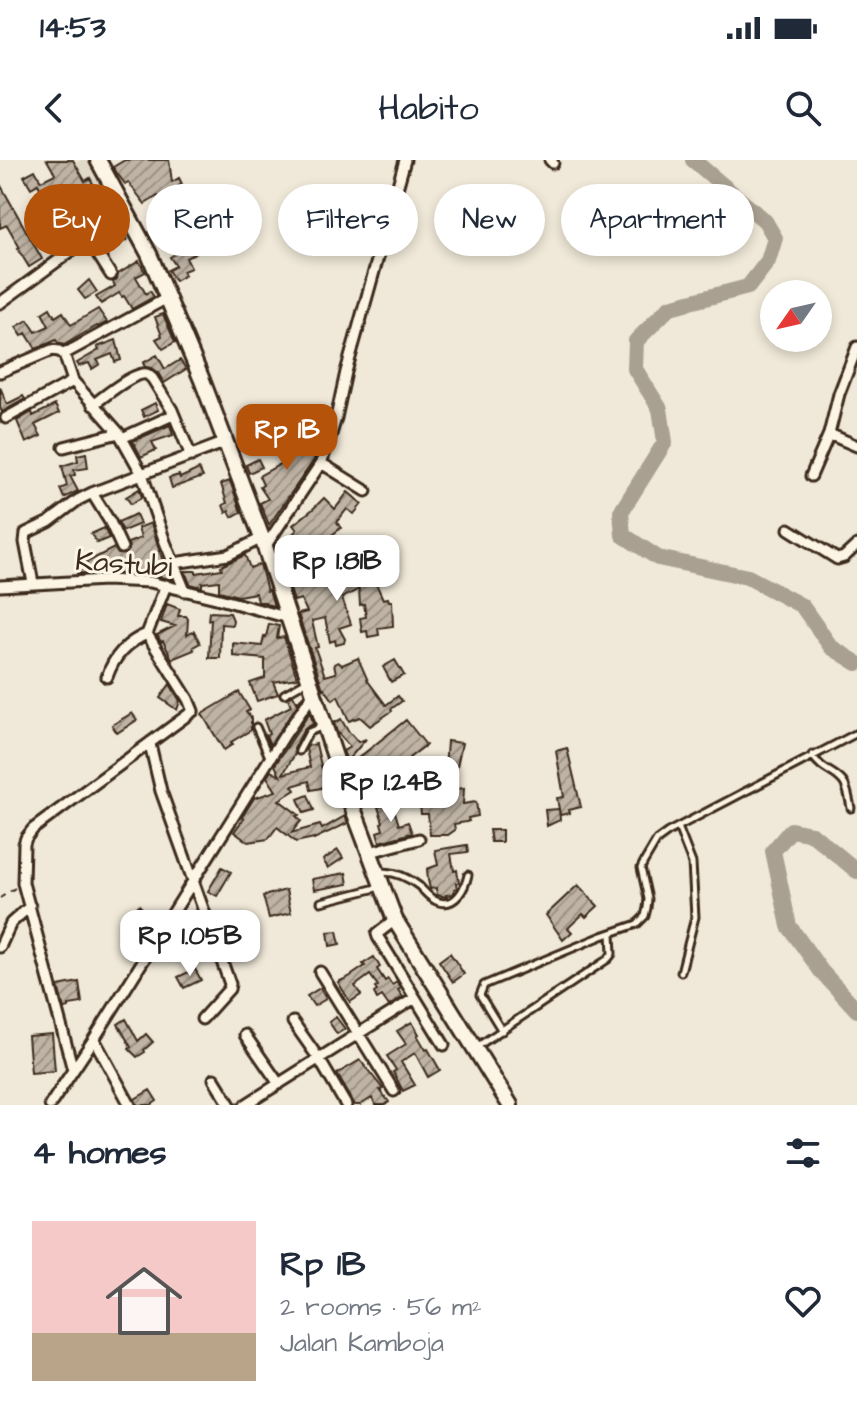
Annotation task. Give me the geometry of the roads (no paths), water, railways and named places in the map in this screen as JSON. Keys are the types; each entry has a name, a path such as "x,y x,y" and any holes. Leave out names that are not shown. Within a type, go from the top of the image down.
{"main road":[{"path":"99,161 111,184"},
{"path":"130,218 169,297 226,442 346,790 395,920 510,1105"}],"street":[{"path":"174,563 228,555 263,542 321,463 336,418 405,160"},
{"path":"0,303 65,256"},
{"path":"99,256 111,275"},
{"path":"64,354 169,297"},
{"path":"811,476 829,434 839,394 857,347"},
{"path":"0,372 52,350 64,354 73,381 120,435 142,474 185,591"},
{"path":"93,405 115,388 141,374 147,374 173,415 191,456"},
{"path":"6,418 73,381"},
{"path":"64,447 120,435 173,415"},
{"path":"829,434 857,446"},
{"path":"33,583 25,542 27,531 49,522 92,493 226,442"},
{"path":"321,463 366,491"},
{"path":"92,493 122,548"},
{"path":"789,529 837,559 857,545"},
{"name":"Kastubi","path":"0,586 105,580 150,582 289,618"},
{"path":"107,677 121,651 147,634 166,585"},
{"path":"73,1070 23,883 24,844 29,834 193,711 147,634"},
{"path":"50,1105 271,759 311,687"},
{"path":"150,744 161,791 230,984 202,1019"},
{"path":"370,852 419,839"},
{"path":"0,947 11,923 30,906"},
{"path":"395,920 380,931 378,937 444,1045"},
{"path":"320,972 394,1091"},
{"path":"245,1105 415,998"},
{"path":"293,1022 346,1105"},
{"path":"245,1035 279,1084"},
{"path":"94,1039 130,1105"},
{"path":"214,1079 230,1105"}],"lane":[{"path":"284,694 311,687"},
{"path":"299,751 309,732 324,726"},
{"path":"256,727 271,759"},
{"path":"502,1031 480,995 484,985 637,924 645,916 648,899 641,868 657,840 857,733"},
{"path":"812,755 824,770 841,779 851,808"},
{"path":"678,827 692,863 695,917 681,972"},
{"path":"321,902 379,880 386,871 412,882 437,902 450,902 466,886 468,875"},
{"path":"473,1049 608,959 612,954 611,933"}],"waterway":[{"path":"693,160 765,221 775,238 768,261 748,287 670,307 636,341 635,369 660,409 665,442 621,512 623,535 658,558 748,577 802,606 831,647 857,663"},
{"path":"857,871 812,834 791,830 773,851 789,926 821,971 857,1010"}]}
